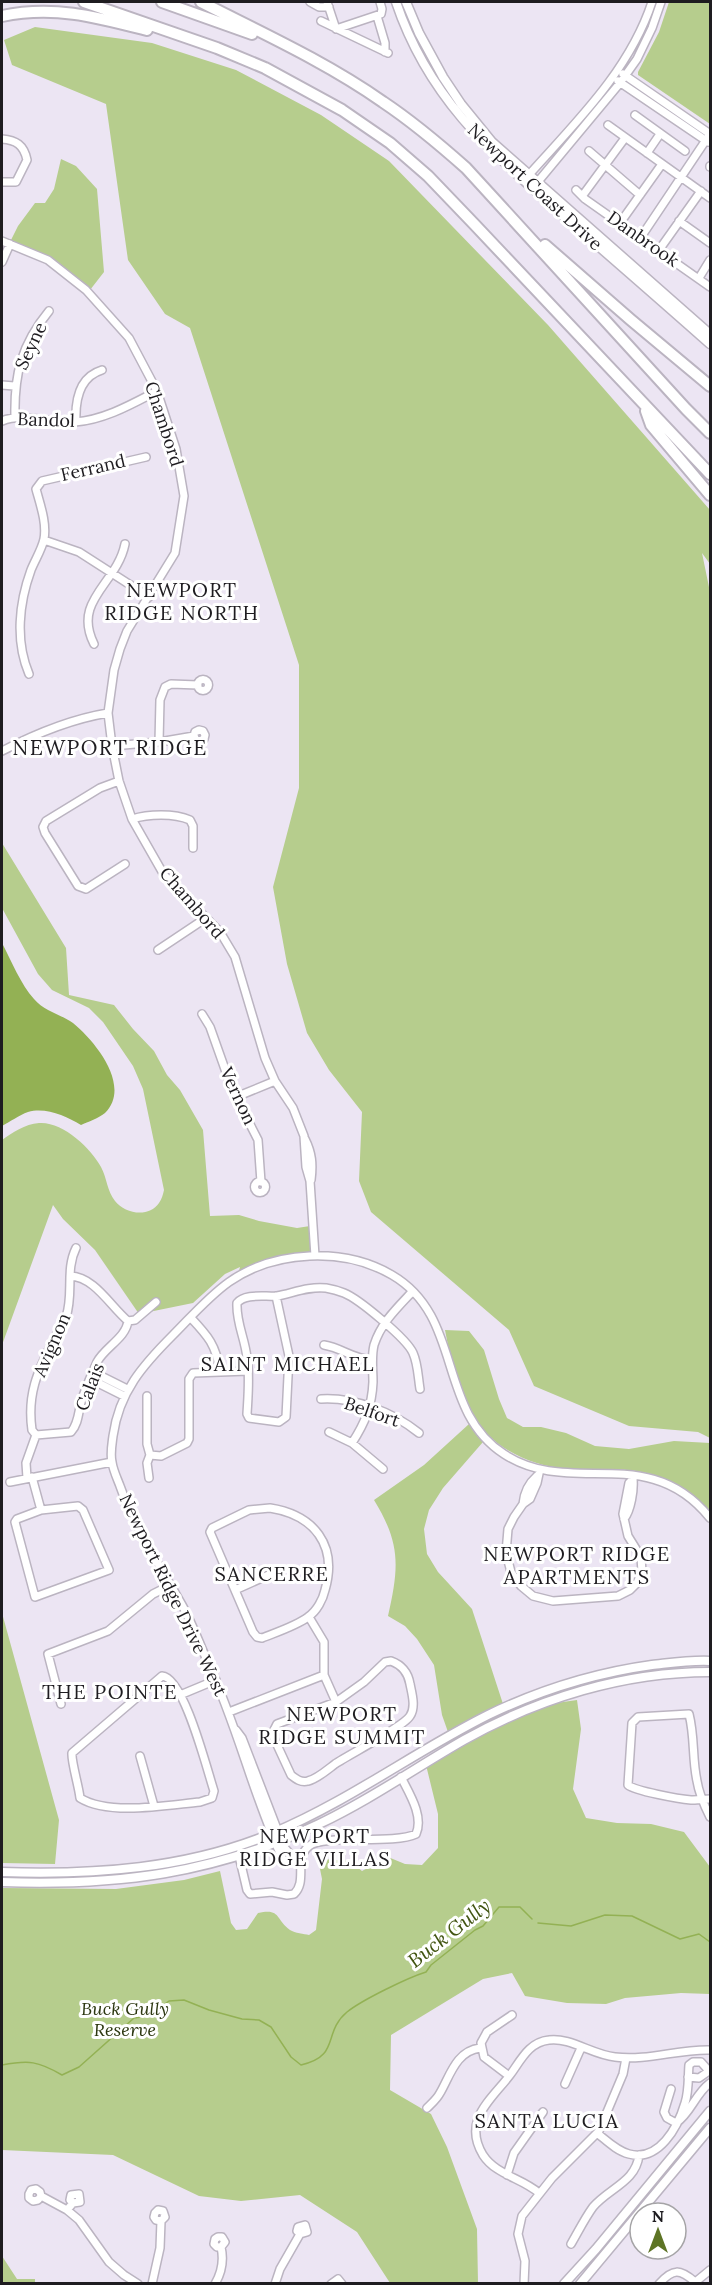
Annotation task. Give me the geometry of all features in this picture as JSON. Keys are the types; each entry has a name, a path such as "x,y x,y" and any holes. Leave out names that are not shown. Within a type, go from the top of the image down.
{"highway":[{"path":"84,2 217,48 265,68 342,110 390,143 428,176 711,474"},
{"path":"162,2 294,50"},
{"path":"201,2 335,71 429,135 466,168 686,409 711,433"},
{"path":"2,16 29,12 64,11 217,48"},
{"path":"500,205 632,322 711,386"},
{"path":"644,405 651,425 711,495"}],"main road":[{"name":"Newport Coast Drive","path":"396,2 424,63 453,109 487,148 535,185 711,334"},
{"name":"Newport Coast Drive","path":"406,2 419,33 452,91 492,142 526,178"},
{"name":"Newport Coast Drive","path":"535,185 711,344"},
{"path":"2,1882 122,1881 198,1868 239,1856 339,1802 486,1716 542,1692 592,1676 637,1667 711,1661"},
{"path":"2,1872 93,1872 158,1865 276,1837 360,1804 401,1777 491,1726 549,1701 579,1691 636,1678 711,1672"},
{"path":"564,2283 596,2249 711,2111"},
{"path":"580,2283 711,2128"}],"street":[{"path":"310,2 319,7 328,4 336,29"},
{"path":"336,29 377,16 382,9 380,2"},
{"path":"535,185 617,81 636,43 652,2"},
{"path":"622,73 644,46 661,2"},
{"path":"321,21 387,53 377,16"},
{"path":"622,73 710,138"},
{"path":"526,178 617,81"},
{"path":"617,81 710,138"},
{"path":"635,116 685,151"},
{"path":"608,125 711,198"},
{"path":"647,153 660,134"},
{"path":"605,166 625,138"},
{"path":"641,237 710,138"},
{"path":"2,139 18,142 26,152 27,160 15,182 2,182"},
{"path":"589,152 640,195"},
{"path":"620,223 662,164"},
{"name":"Danbrook","path":"605,166 580,192 585,199 711,287"},
{"path":"659,250 701,192"},
{"path":"679,221 711,243"},
{"name":"Chambord","path":"2,241 48,260 86,290 129,338 157,391 176,450 184,496 175,553 127,631 120,649 110,692 108,713 112,746 119,781 132,819 164,875 220,932 235,957 266,1058 275,1081 293,1108 313,1166 310,1181 315,1256"},
{"path":"2,262 10,244"},
{"path":"699,278 711,260"},
{"name":"Seyne","path":"15,417 14,386 23,353 39,322 49,311"},
{"path":"76,422 80,388 93,373 102,370"},
{"path":"2,385 14,386"},
{"name":"Bandol","path":"2,422 15,417 76,422 102,417 157,391"},
{"name":"Ferrand","path":"44,540 44,522 36,489 42,480 146,457"},
{"path":"29,674 21,646 21,609 25,587 44,540 79,552 149,597"},
{"path":"94,644 87,624 88,611 92,601 118,565 125,544"},
{"path":"159,742 160,700 165,687 171,684 198,685"},
{"path":"2,751 52,728 89,716 108,713"},
{"path":"112,746 194,736"},
{"path":"119,781 100,788 46,821 43,827 78,886 86,889 126,864"},
{"path":"132,819 142,816 183,817 190,820 193,826 193,848"},
{"path":"158,950 206,918"},
{"name":"Vernon","path":"202,1014 210,1027 236,1096 258,1140 261,1182"},
{"path":"236,1096 275,1081"},
{"name":"Avignon","path":"39,1435 32,1430 30,1398 45,1357 66,1317 71,1292 71,1257 76,1248"},
{"path":"10,1482 112,1462 114,1427 125,1393 146,1362 217,1291 236,1277 258,1267 286,1260 337,1256 365,1262 395,1276 427,1308 440,1330 455,1386 465,1410 491,1444 505,1455 539,1472 633,1476 656,1480 692,1499 711,1518"},
{"path":"70,1276 81,1276 91,1283 128,1322"},
{"path":"276,1296 289,1356 286,1417 279,1422 253,1420 247,1414 247,1357 238,1324 237,1303 244,1298 276,1296 308,1289 326,1288 345,1293 398,1334 412,1351 417,1363 420,1389"},
{"path":"352,1443 363,1426 370,1407 373,1379 371,1360 374,1346 384,1323 412,1292"},
{"name":"Calais","path":"39,1435 72,1432 76,1426 80,1403 103,1353 127,1328 128,1322 135,1320 156,1302"},
{"path":"191,1318 209,1337 214,1346 220,1371"},
{"path":"324,1345 350,1356 371,1360"},
{"path":"150,1455 160,1456 187,1443 189,1439 189,1379 193,1373 248,1371"},
{"path":"91,1375 125,1393"},
{"path":"147,1396 149,1478"},
{"name":"Belfort","path":"321,1399 370,1407 398,1418 419,1433"},
{"path":"329,1432 352,1443 383,1469"},
{"path":"39,1435 26,1463 41,1510"},
{"name":"Newport Ridge Drive West","path":"112,1462 130,1514 169,1586 182,1604 216,1680 235,1728 236,1739 276,1837"},
{"path":"539,1472 530,1499 514,1516 506,1537 506,1553 511,1572 521,1586 532,1596 547,1601 618,1596 630,1590 637,1583 642,1572 641,1557 628,1536 624,1519 628,1514 631,1500 633,1476"},
{"path":"78,1506 83,1510 109,1570 35,1597 15,1522 17,1519 41,1510 78,1506"},
{"path":"270,1508 287,1510 316,1530 329,1556 328,1580 323,1599 309,1617 262,1638 257,1637 235,1590 211,1536 212,1527 249,1510 270,1508"},
{"path":"235,1590 282,1569"},
{"path":"60,1704 48,1654 108,1631 153,1594 169,1586"},
{"path":"309,1617 324,1642 324,1675 336,1702"},
{"path":"391,1661 399,1664 406,1671 413,1704 411,1716 403,1724 355,1751 310,1781 296,1780 282,1758 272,1734 274,1728 277,1724 336,1702 364,1682 385,1662 391,1661"},
{"path":"229,1712 324,1675"},
{"path":"162,1676 171,1678 180,1695 194,1724 213,1794 207,1801 117,1807 87,1802 80,1798 76,1771 71,1759 72,1753 162,1676"},
{"path":"180,1695 216,1680"},
{"path":"711,1799 701,1798 692,1800 674,1797 634,1789 628,1785 632,1723 638,1717 689,1714 694,1733 696,1780 701,1798 711,1817"},
{"path":"140,1756 154,1806"},
{"path":"239,1856 247,1890 253,1895 272,1892 287,1895 294,1893 300,1885 301,1859 307,1847 320,1841 360,1841 416,1834 418,1828 416,1811 401,1777"},
{"path":"701,1798 711,1792"},
{"path":"276,1837 291,1855 301,1859"},
{"path":"509,2076 488,2061 480,2048 487,2032 512,2015"},
{"path":"539,2193 528,2184 494,2167 484,2156 478,2142 477,2127 483,2106 509,2076 524,2054 539,2043 557,2039 605,2056 626,2058 649,2058 687,2050 711,2050"},
{"path":"427,2108 439,2095 454,2066 468,2052 480,2048"},
{"path":"566,2084 581,2048"},
{"path":"524,2283 525,2261 518,2228 525,2211 539,2193 597,2133 605,2120 626,2058"},
{"path":"597,2133 621,2151 639,2155 653,2151 662,2145 676,2124 685,2103 688,2065 701,2062 710,2071 699,2078 688,2077"},
{"path":"676,2124 685,2117 699,2093 711,2083"},
{"path":"671,2089 664,2112 667,2118 676,2124"},
{"path":"507,2175 514,2153 521,2141 538,2123 543,2112"},
{"path":"571,2244 595,2205 607,2193 632,2176 639,2155"},
{"path":"41,2196 67,2210 79,2220 109,2262 138,2283"},
{"path":"67,2210 73,2203"},
{"path":"152,2283 160,2248 160,2221"},
{"path":"275,2283 280,2269 300,2234"},
{"path":"214,2283 221,2270 223,2257 221,2247"},
{"path":"659,2283 669,2274 679,2271 685,2273 694,2283 711,2270"},
{"path":"331,2283 338,2279 342,2283"}],"green space":[{"path":"669,2 710,2 710,124 638,75 659,32"},
{"path":"35,27 152,43 236,70 321,115 389,161 548,325 710,510 710,564 702,553 710,592 710,1438 698,1432 629,1426 534,1386 509,1330 371,1212 359,1181 362,1112 329,1070 307,1033 287,964 273,887 299,788 299,665 190,328 165,314 128,260 106,104 12,65 4,40"},
{"path":"61,159 76,166 97,189 104,272 90,290 54,262 11,240 35,203 45,203 54,189"},
{"path":"2,843 66,948 69,995 114,1005 154,1051 203,1130 210,1216 239,1215 297,1228 310,1226 310,1253 263,1261 239,1271 240,1267 225,1274 193,1303 139,1314 95,1250 63,1219 53,1205 2,1345 2,1140 34,1124 57,1126 75,1137 90,1152 101,1167 112,1197 119,1205 131,1211 143,1212 155,1208 164,1190 143,1089 133,1066 103,1022 89,1008 52,990 38,974 2,908"},
{"path":"445,1330 469,1331 484,1350 507,1418 523,1427 541,1427 566,1433 595,1446 629,1449 674,1441 710,1443 710,1512 695,1497 677,1485 647,1473 553,1467 538,1464 510,1452 486,1433 463,1399"},
{"path":"469,1424 483,1442 443,1488 429,1510 424,1529 427,1554 438,1572 472,1609 503,1704 448,1732 442,1715 434,1665 417,1639 405,1626 388,1616 396,1569 395,1556 389,1530 374,1500 424,1465"},
{"path":"2,1613 59,1820 55,1864 2,1863"},
{"name":"Buck Gully Reserve","path":"577,1700 581,1729 573,1789 586,1818 617,1823 651,1824 684,1832 710,1867 710,1994 681,1993 625,1998 606,2004 567,2003 525,1996 512,1973 483,1979 391,2035 390,2090 431,2114 447,2147 477,2229 478,2283 390,2283 357,2232 300,2195 241,2201 199,2196 113,2155 2,2150 2,1888 116,1889 184,1880 220,1871 231,1923 236,1930 247,1929 258,1913 271,1912 277,1915 290,1930 309,1935 316,1930 322,1879 319,1864 324,1859 350,1861 362,1871 388,1857 405,1864 422,1865 438,1848 438,1814 426,1765 476,1734 542,1705"},
{"path":"2,2256 17,2279 35,2279 35,2283 2,2283"}],"shaded area":[{"path":"2,943 21,980 34,999 42,1007 73,1023 100,1052 113,1077 114,1090 112,1102 100,1117 81,1125 56,1113 35,1111 25,1113 2,1126"}],"waterway":[{"name":"Buck Gully","path":"2,2065 19,2062 33,2063 62,2075 79,2067 134,2018 148,2016 169,2001 184,2000 242,2019 259,2020 271,2027 291,2057 301,2065 322,2056 327,2050 339,2020 347,2012 385,1990 426,1972 431,1965 483,1926 499,1907 520,1907 532,1919"},
{"name":"Buck Gully","path":"538,1923 571,1926 605,1915 632,1916 680,1939 699,1934 710,1942"}],"district":[{"name":"NEWPORT RIDGE NORTH","path":"182,602"},
{"name":"NEWPORT RIDGE","path":"110,748"},
{"name":"SAINT MICHAEL","path":"288,1364"},
{"name":"NEWPORT RIDGE APARTMENTS","path":"577,1566"},
{"name":"SANCERRE","path":"272,1574"},
{"name":"THE POINTE","path":"110,1692"},
{"name":"NEWPORT RIDGE SUMMIT","path":"342,1726"},
{"name":"NEWPORT RIDGE VILLAS","path":"315,1848"},
{"name":"SANTA LUCIA","path":"547,2121"}]}
